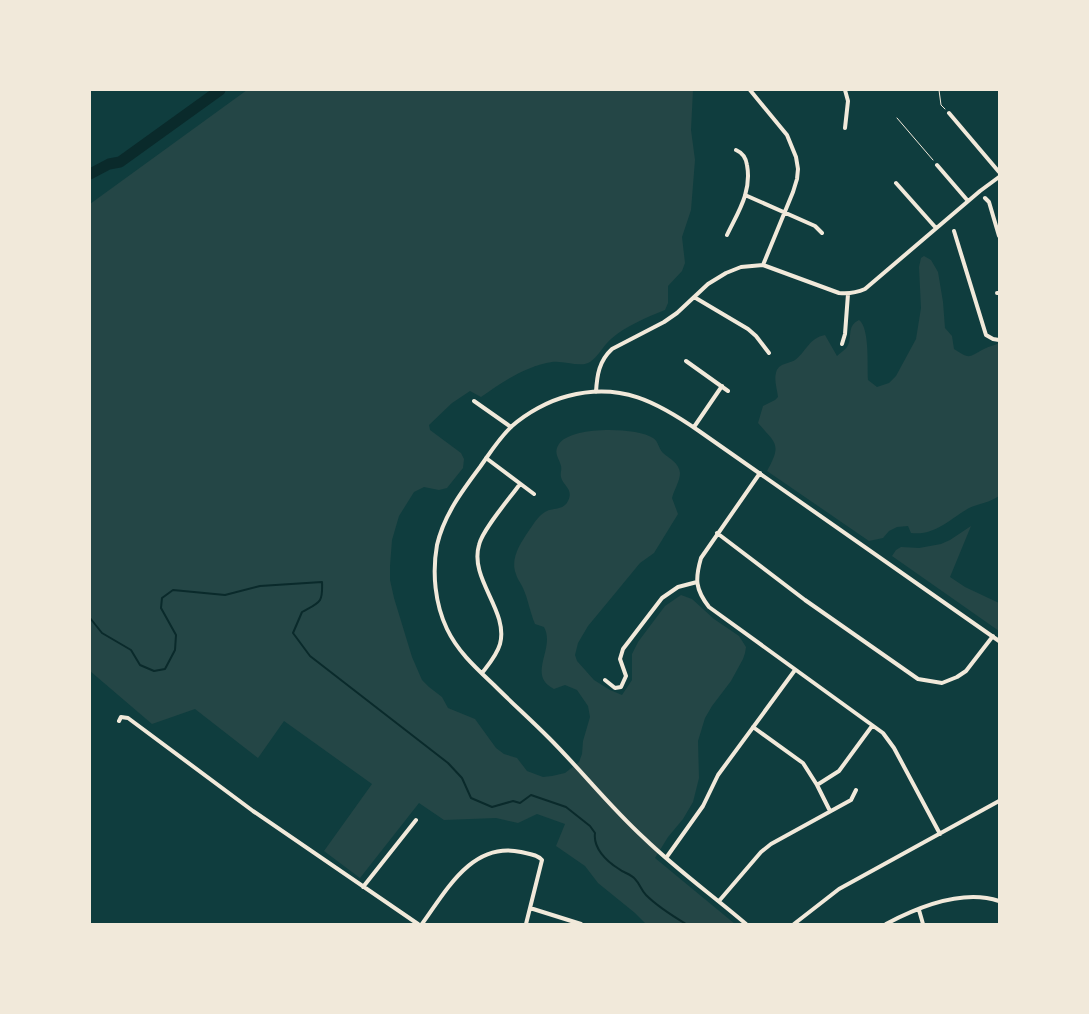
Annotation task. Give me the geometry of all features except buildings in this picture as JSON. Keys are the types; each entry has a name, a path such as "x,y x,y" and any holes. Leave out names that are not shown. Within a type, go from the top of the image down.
{"street":[{"path":"750,90 787,136 796,157 797,179 763,265"},
{"path":"845,90 848,101 845,128"},
{"path":"949,114 999,172"},
{"path":"726,235 746,195 748,184 746,161 741,153 736,150"},
{"path":"937,165 968,201"},
{"path":"596,392 597,373 604,358 612,349 664,322 677,313 708,284 726,273 741,267 763,265 830,291 848,294 865,289 999,177"},
{"path":"896,183 936,228"},
{"path":"746,195 815,226 822,233"},
{"path":"985,198 999,236"},
{"path":"954,231 986,335 993,340 999,340"},
{"path":"842,344 845,334 848,294"},
{"path":"694,297 748,329 769,353"},
{"path":"686,362 728,391"},
{"path":"694,427 722,386"},
{"path":"746,924 644,839 550,739 471,663 456,646 447,628 438,603 435,584 437,546 447,517 460,495 511,427 523,417 544,405 567,396 596,392 615,392 651,401 694,427 999,641"},
{"path":"474,402 511,427"},
{"path":"486,458 534,494"},
{"path":"760,473 701,558 697,574 701,597 709,607 883,733 894,748 940,834"},
{"path":"482,674 497,654 502,632 498,617 478,569 477,554 479,543 484,533 520,484"},
{"path":"717,534 805,600 918,679 942,683 957,677 966,670 993,636"},
{"path":"605,680 615,688 622,687 626,676 620,659 623,649 662,598 678,587 697,582"},
{"path":"666,858 703,806 718,775 795,670"},
{"path":"119,720 121,717 128,718 253,811 418,924"},
{"path":"817,786 839,771 872,726"},
{"path":"753,727 785,748 803,763 830,811"},
{"path":"719,901 761,852 771,844 851,800 856,790"},
{"path":"794,924 839,889 999,801"},
{"path":"363,887 416,820"},
{"path":"422,924 456,878 470,863 488,853 511,850 541,858 542,864 526,924"},
{"path":"886,924 903,915 965,897 999,900"},
{"path":"530,908 581,924"},
{"path":"919,910 923,924"}],"path":[{"path":"938,90 941,105 949,114"},
{"path":"897,118 937,165"}],"shaded area":[{"path":"247,90 693,90 691,130 695,160 691,210 682,237 685,263 682,271 668,286 668,303 665,310 617,334 596,357 586,364 552,362 542,364 515,375 481,397 470,391 452,403 429,425 430,430 461,453 464,459 463,468 447,488 439,490 424,487 414,492 399,516 392,540 390,580 412,657 422,680 442,697 448,708 475,719 496,748 504,754 517,758 527,771 543,777 565,773 579,762 582,754 583,741 590,717 588,706 577,690 565,685 554,689 546,683 542,676 547,635 544,627 535,624 525,592 514,568 515,557 522,542 540,516 545,512 561,508 570,497 570,493 561,477 561,467 556,453 559,444 566,438 576,434 604,430 633,432 645,434 653,438 661,451 678,466 679,479 672,498 678,514 654,553 640,563 588,626 578,643 575,655 577,661 594,680 622,695 632,680 632,654 638,642 665,606 681,595 692,599 714,619 739,636 746,647 743,659 731,681 705,718 698,741 699,778 693,802 655,858 735,924 646,924 598,883 585,866 556,846 565,824 537,814 518,823 496,818 444,820 419,803 360,878 324,851 372,784 284,721 258,758 195,709 152,724 90,671 90,204"},
{"path":"924,256 931,260 938,272 945,328 952,336 954,349 969,356 999,343 999,496 969,508 942,526 928,532 911,533 908,526 897,527 889,531 883,538 869,541 767,471 772,462 775,445 758,423 763,406 778,397 775,379 779,367 795,360 811,342 825,335 837,356 849,344 852,325 859,320 863,324 865,331 868,380 877,387 889,383 896,376 916,339 921,308 919,267 921,258"},
{"path":"971,526 950,577 965,587 999,603 999,631 892,556 901,547 919,548 941,544"}],"waterway":[{"path":"90,174 109,164 120,162 220,90"},
{"path":"90,618 102,633 131,650 140,665 154,671 165,669 175,650 176,635 161,608 162,598 173,590 225,595 260,586 322,582 321,598 317,604 302,612 293,633 310,656 448,763 462,778 471,798 492,807 513,801 520,803 531,795 566,807 590,826 595,833 598,849 605,858 614,866 633,877 644,893 655,903 686,924"}]}
